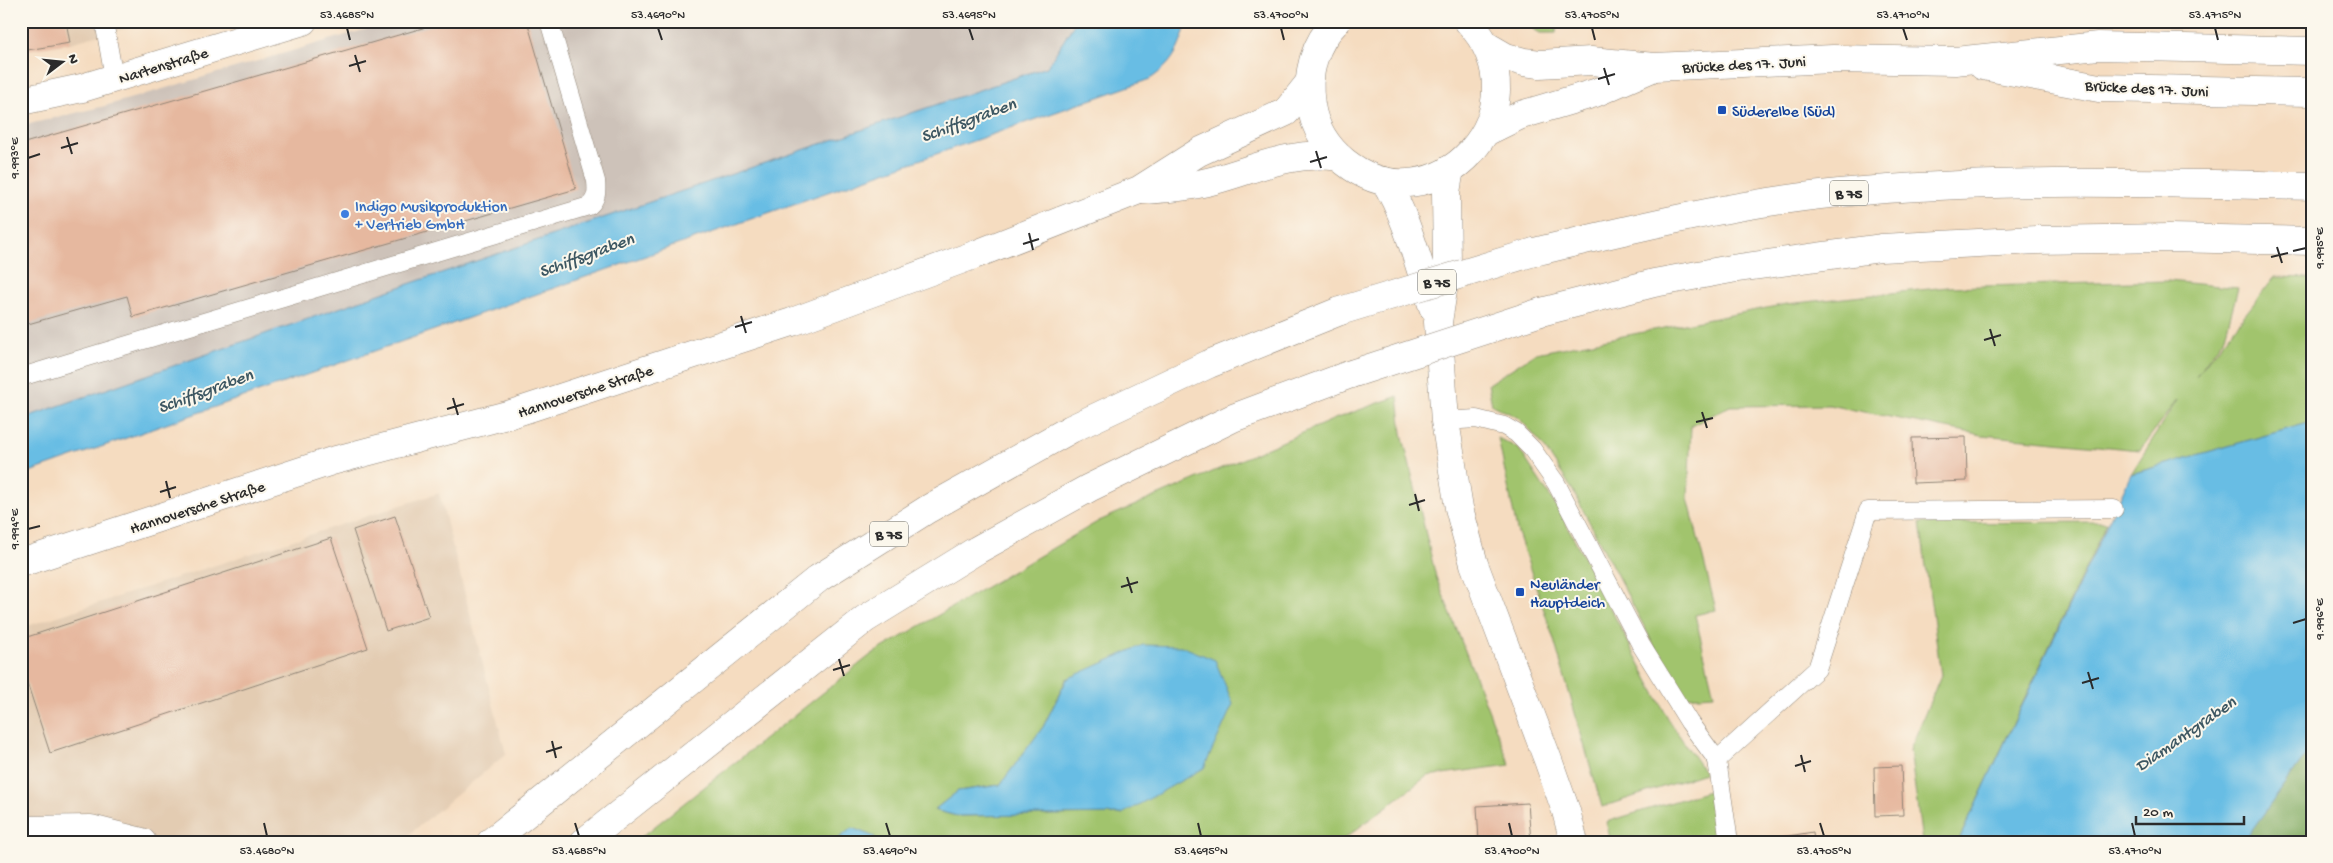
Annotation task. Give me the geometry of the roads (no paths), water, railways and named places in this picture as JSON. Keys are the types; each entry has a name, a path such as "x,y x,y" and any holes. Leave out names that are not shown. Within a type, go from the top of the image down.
{"main road":[{"name":"Nartenstraße","path":"21,102 82,88 303,21"},
{"path":"1337,21 1318,47 1312,64 1309,83 1311,110 1316,123 1329,147 1338,157 1360,172 1385,181 1402,182 1419,181 1435,177 1450,169 1476,146 1486,132 1495,106 1496,78 1486,46 1468,21"},
{"name":"Brücke des 17. Juni","path":"1486,46 1506,57 1524,62 1540,64 1591,61 1654,67 1832,59 1955,61 2098,46 2312,51"},
{"name":"Brücke des 17. Juni","path":"1955,61 2099,88 2312,92"},
{"name":"Brücke des 17. Juni","path":"1486,132 1521,115 1594,93 1654,67"},
{"name":"Hannoversche Straße","path":"21,563 332,461 511,414 792,322 974,255 1140,190 1200,152 1286,112 1309,83"},
{"name":"Hannoversche Straße","path":"1140,190 1194,185 1283,159 1305,155 1338,157"},
{"path":"1450,169 1446,192 1447,265 1438,322 1445,421 1459,508 1474,564 1551,768 1566,811 1574,842"},
{"path":"1385,181 1396,199 1409,232 1438,322"},
{"name":"B 75","path":"491,842 819,578 928,509 1072,429 1209,364 1340,311 1534,252 1637,227 1729,209 1839,193 2013,183 2170,183 2312,186"},
{"path":"584,842 865,619 977,550 1089,488 1233,418 1351,374 1540,312 1654,283 1712,272 1881,248 2036,240 2169,238 2312,241"},
{"path":"21,830 91,830 142,842"}],"lane":[{"path":"104,21 114,78"},
{"path":"21,377 589,206 595,201 596,181 549,21"},
{"path":"1445,421 1489,421 1504,426 1516,433 1532,449 1556,483 1641,645 1688,722 1717,760 1729,842"},
{"path":"1717,760 1817,668 1868,511 2114,509"}],"water":[{"name":"Schiffsgraben","path":"1076,21 1187,21 1175,54 1165,67 1150,79 21,475 21,419 388,291 1047,67"},
{"name":"Diamantgraben","path":"2312,422 2312,747 2243,842 1958,842 2131,474"},
{"path":"1143,645 1181,646 1215,660 1233,704 1204,768 1122,814 957,816 934,810 958,791 1000,785 1043,727 1067,679"},
{"path":"852,828 875,837 873,842 834,842"}],"place":[{"name":"Süderelbe (Süd)","path":"1722,110"},
{"name":"Indigo Musikproduktion + Vertrieb GmbH","path":"345,214"},
{"name":"Neuländer Hauptdeich","path":"1520,592"}]}
